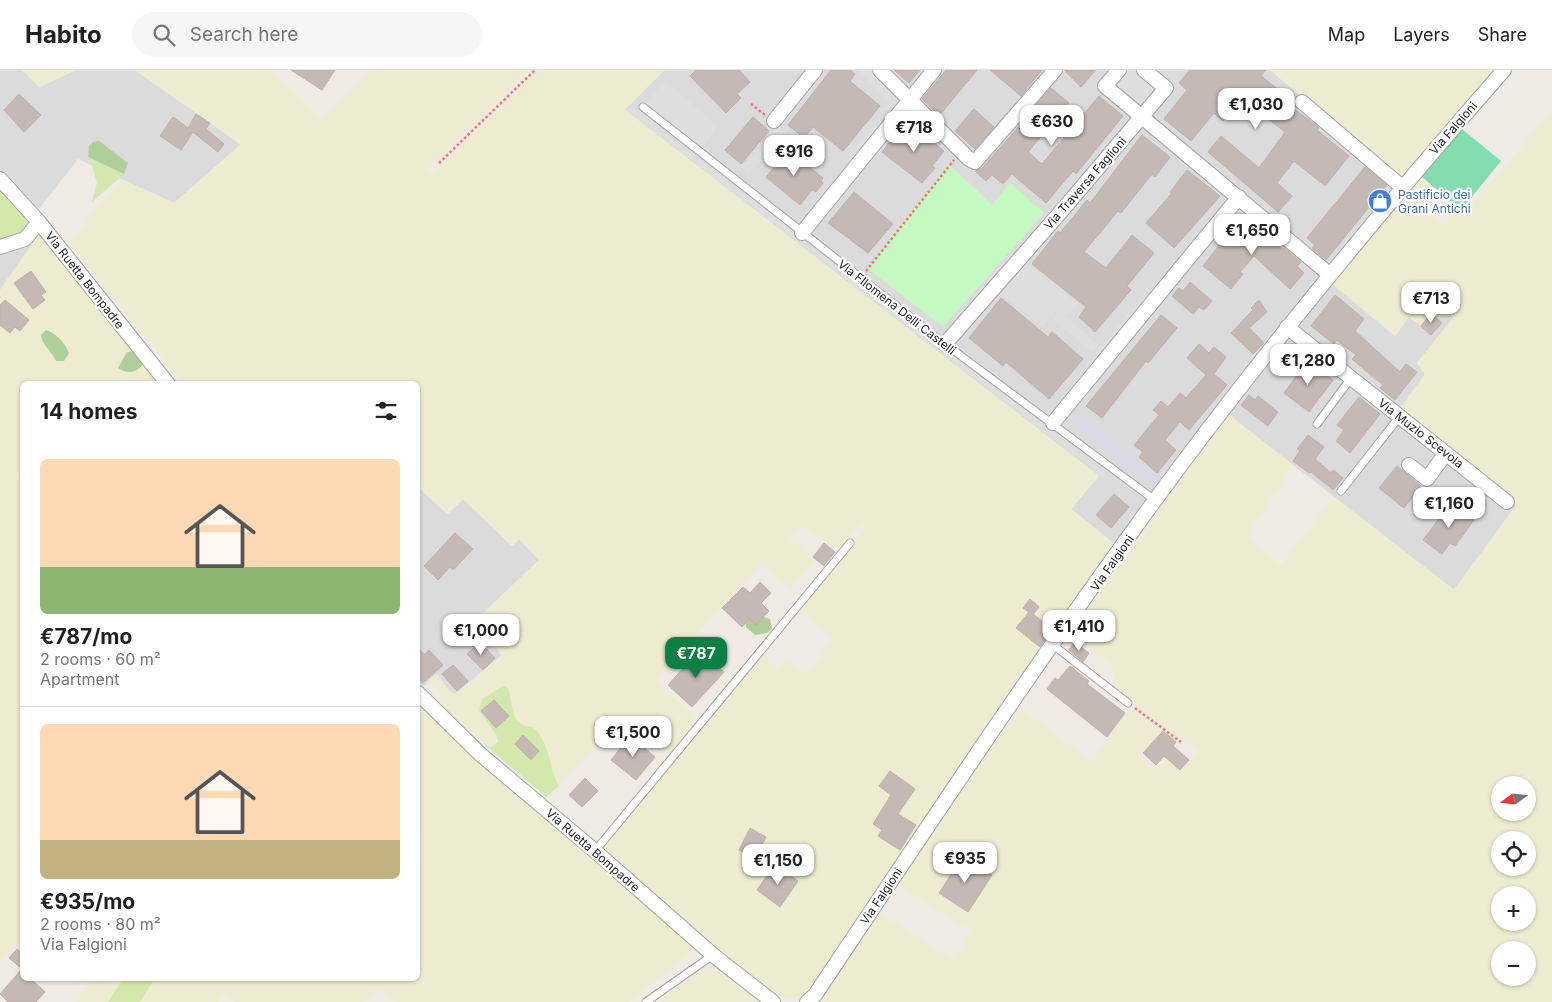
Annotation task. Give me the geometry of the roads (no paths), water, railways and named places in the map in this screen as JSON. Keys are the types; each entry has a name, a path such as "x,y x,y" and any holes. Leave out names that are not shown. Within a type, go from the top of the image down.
{"street":[{"path":"774,122 815,70"},
{"path":"880,70 968,159 975,162 1054,70"},
{"path":"802,233 934,70"},
{"path":"1119,70 1105,86 1329,274"},
{"name":"Via Traversa Faglioni","path":"945,344 1143,117 1166,88 1144,70"},
{"name":"Via Falgioni","path":"807,1002 815,995 979,749 1156,501 1329,274 1504,70"},
{"path":"1302,102 1402,187"},
{"name":"Via Ruetta Bompadre","path":"0,179 39,222 166,381"},
{"path":"1053,424 1239,197"},
{"path":"0,247 25,239 39,222"},
{"name":"Via Muzio Scevola","path":"1287,327 1508,502"},
{"path":"1409,465 1427,479 1446,453"},
{"name":"Via Ruetta Bompadre","path":"420,695 480,754 596,851 713,955 774,1002"}],"lane":[{"name":"Via FIlomena Delli Castelli","path":"643,107 860,279 1156,501"},
{"path":"1317,424 1352,378"},
{"path":"1341,491 1400,416"},
{"path":"596,851 850,543"},
{"path":"1054,645 1128,703"},
{"path":"646,1002 713,955"}],"place":[{"name":"Pastificio dei Grani Antichi","path":"1380,201"}]}
